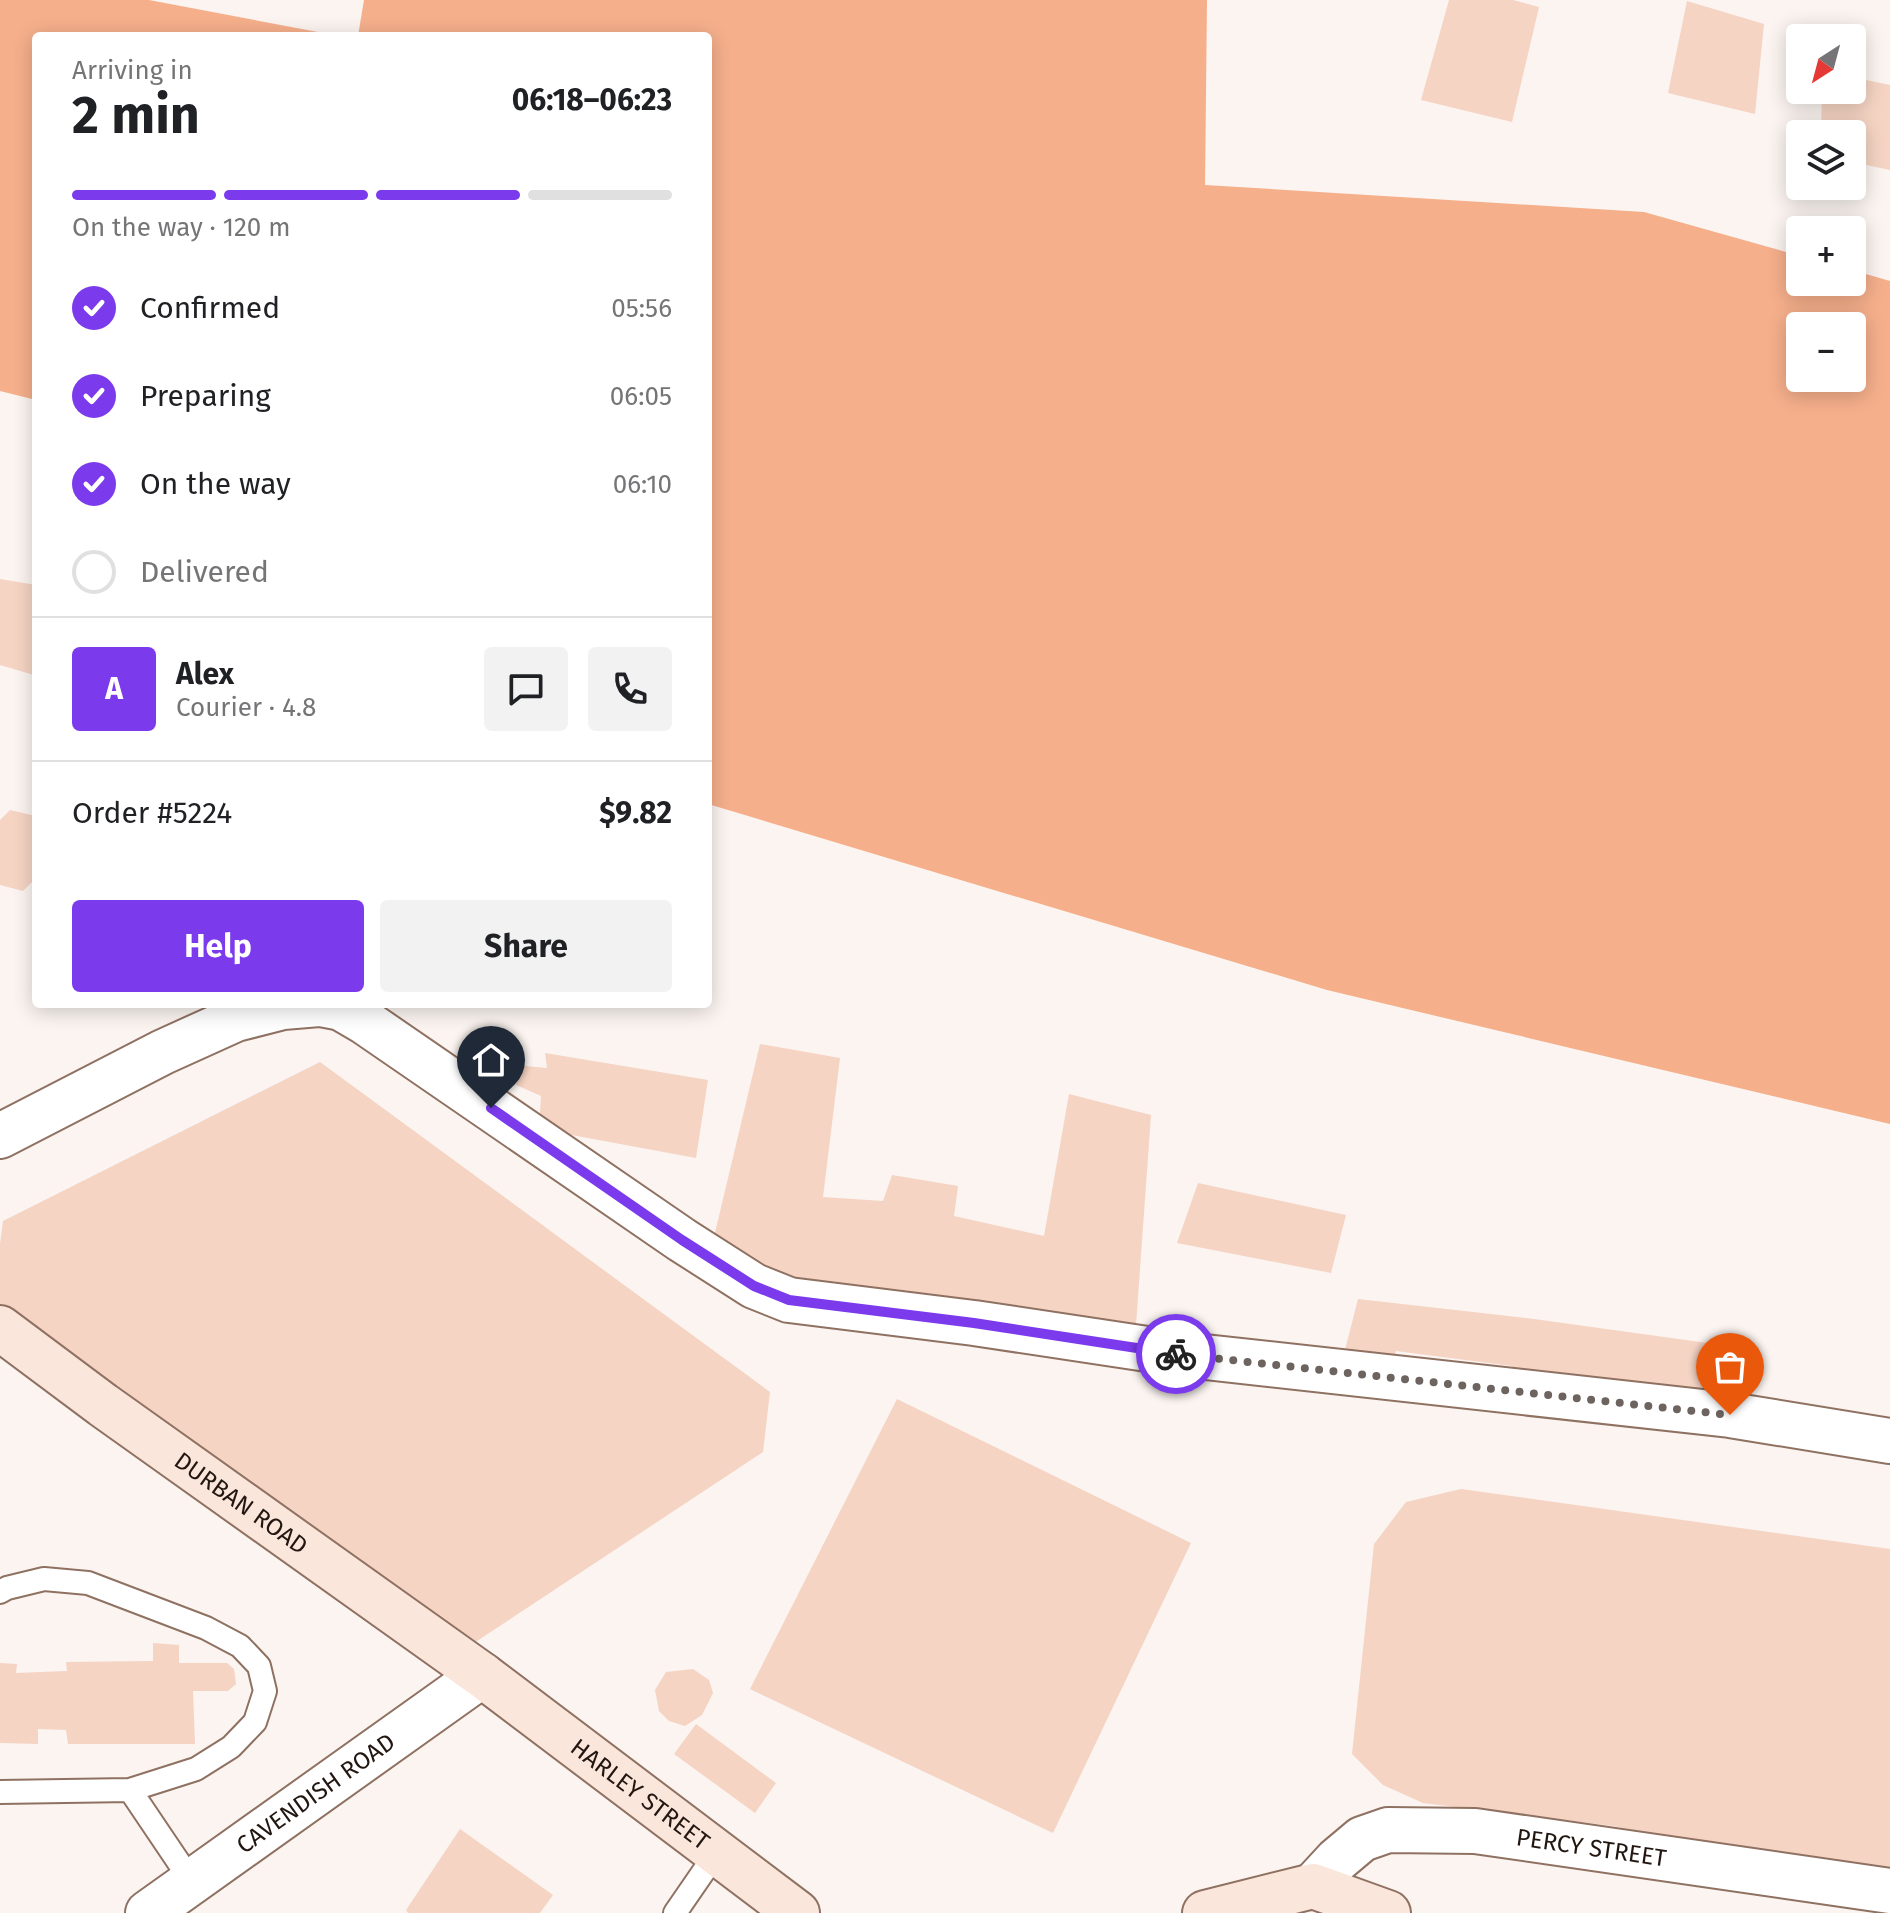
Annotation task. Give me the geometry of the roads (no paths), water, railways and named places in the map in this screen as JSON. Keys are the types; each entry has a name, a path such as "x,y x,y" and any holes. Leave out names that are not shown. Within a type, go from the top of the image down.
{"street":[{"path":"0,1136 163,1052 236,1019 279,1008"},
{"path":"341,1008 682,1240 754,1286 789,1300 974,1323 1187,1355 1730,1415 1890,1441"},
{"name":"DURBAN ROAD","path":"0,1328 482,1675"},
{"name":"HARLEY STREET","path":"482,1675 797,1913"},
{"name":"CAVENDISH ROAD","path":"148,1913 482,1675"},
{"name":"PERCY STREET","path":"1313,1886 1362,1839 1388,1830 1475,1831 1890,1891"},
{"path":"1205,1913 1313,1886 1388,1913"}],"lane":[{"path":"0,1592 44,1579 88,1583 206,1628 240,1646 259,1666 265,1691 255,1722 231,1747 196,1769 130,1790 0,1792"},
{"path":"130,1790 192,1882"},
{"path":"675,1913 717,1852"}]}
